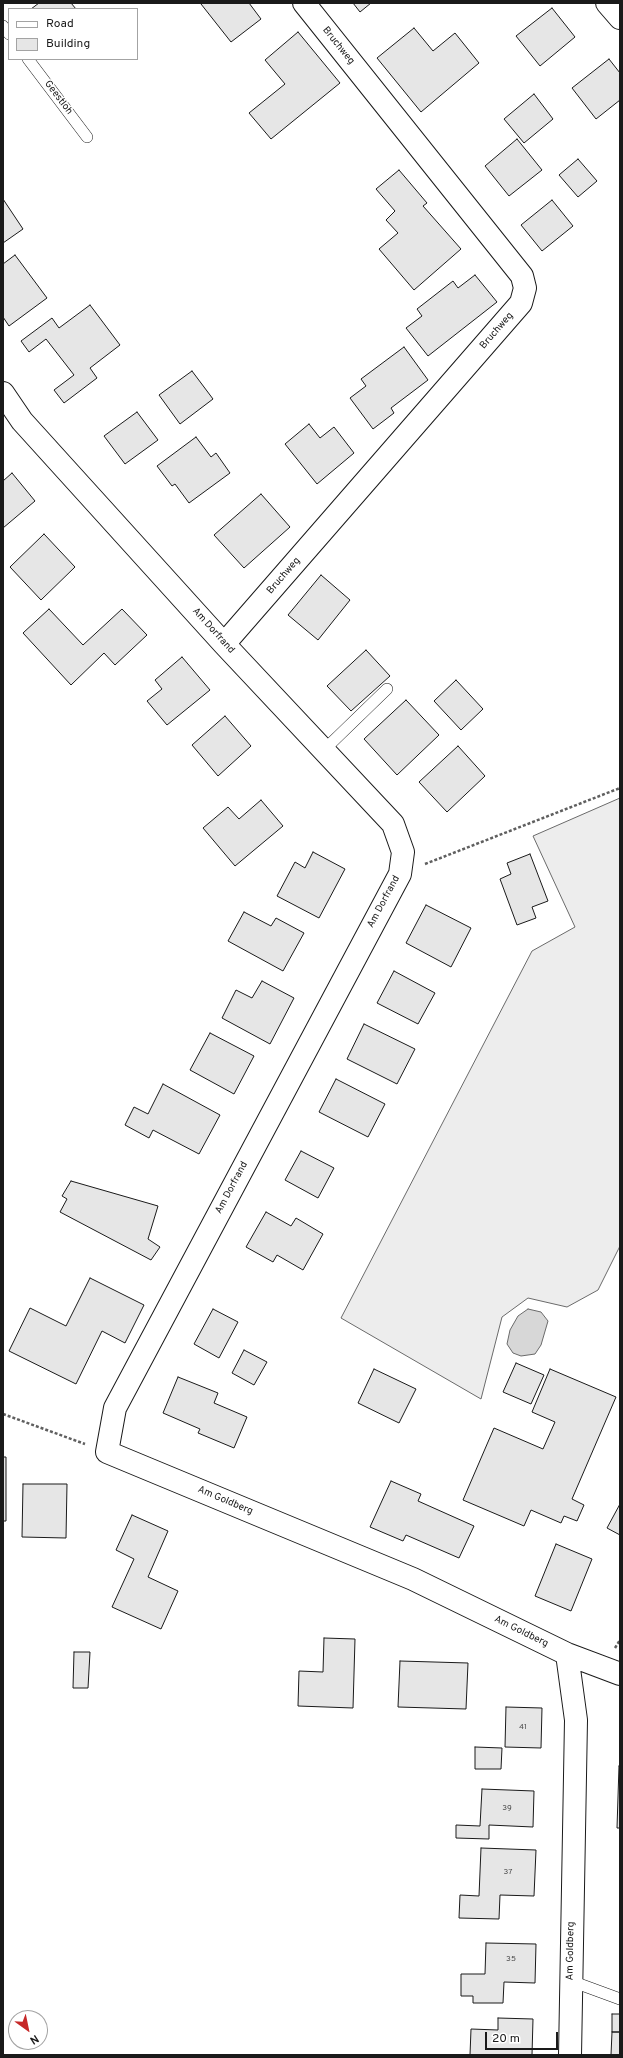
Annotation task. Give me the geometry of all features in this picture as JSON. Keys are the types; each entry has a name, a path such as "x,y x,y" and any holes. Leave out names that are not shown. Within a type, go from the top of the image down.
{"street":[{"name":"Bruchweg","path":"224,644 521,304 525,288 522,276 304,3"},
{"path":"607,3 620,18"},
{"name":"Am Dorfrand","path":"3,393 22,421 224,644 393,824 403,852 400,874 115,1408 107,1452"},
{"name":"Am Goldberg","path":"107,1452 413,1579 567,1654 576,1720 570,2055"},
{"path":"567,1654 620,1674"}],"lane":[{"name":"Geestloh","path":"29,60 87,137"},
{"path":"324,750 387,689"},
{"path":"571,1981 620,1999"}],"path":[{"path":"400,874 620,788"},
{"path":"3,1414 107,1452"}],"shaded area":[{"path":"620,798 620,1246 598,1290 567,1307 528,1298 502,1317 481,1399 341,1318 532,951 575,927 533,836"},
{"path":"528,1309 541,1312 548,1321 541,1345 535,1354 521,1356 513,1353 507,1344 510,1330 518,1316"}],"building":[{"path":"39,3 71,3 75,8 32,8"},
{"path":"249,3 261,19 231,42 201,4"},
{"path":"353,3 371,3 360,12"},
{"path":"552,8 575,37 540,66 516,36"},
{"path":"414,28 433,51 455,33 479,63 421,112 377,58"},
{"path":"298,32 340,83 271,139 249,113 285,84 265,60"},
{"path":"609,59 620,73 620,100 596,119 572,88"},
{"path":"534,94 553,119 524,143 504,119"},
{"path":"517,139 542,170 509,196 485,166"},
{"path":"578,159 597,181 578,197 559,175"},
{"path":"399,170 427,203 423,206 461,249 414,290 379,249 398,233 386,220 395,211 376,189"},
{"path":"3,199 23,229 3,243"},
{"path":"552,200 573,226 542,251 521,225"},
{"path":"15,255 47,298 9,326 3,317 3,264"},
{"path":"475,275 497,302 428,356 406,328 422,316 417,309 453,281 458,288"},
{"path":"90,305 120,345 90,368 97,378 64,403 54,390 74,375 46,339 29,352 21,341 52,318 59,328"},
{"path":"404,347 428,380 391,408 394,413 373,429 350,398 366,386 361,379"},
{"path":"192,371 213,399 180,424 159,395"},
{"path":"137,412 158,440 125,464 104,436"},
{"path":"309,424 320,438 334,427 354,453 317,484 285,444"},
{"path":"196,437 211,457 216,453 230,473 189,503 175,484 172,486 157,466"},
{"path":"12,473 35,501 3,528 3,481"},
{"path":"261,494 290,527 244,568 214,535"},
{"path":"44,534 75,567 41,600 10,567"},
{"path":"321,575 350,600 318,640 288,615"},
{"path":"49,609 83,645 122,609 147,635 115,665 104,653 71,685 23,633"},
{"path":"366,650 390,676 351,711 327,686"},
{"path":"182,657 210,690 167,725 147,701 162,689 155,680"},
{"path":"456,680 483,709 461,730 434,701"},
{"path":"406,700 439,735 397,775 364,739"},
{"path":"225,716 251,746 218,776 192,745"},
{"path":"458,746 485,776 447,812 419,782"},
{"path":"261,800 283,826 235,866 203,828 228,807 239,819"},
{"path":"313,852 345,869 319,918 277,896 295,862 305,868"},
{"path":"530,854 548,901 532,907 536,918 517,925 500,879 511,874 507,863"},
{"path":"426,905 471,928 451,967 406,943"},
{"path":"244,912 271,926 276,918 304,933 283,971 228,941"},
{"path":"394,971 435,993 418,1024 377,1003"},
{"path":"262,981 294,998 270,1044 222,1018 236,990 252,998"},
{"path":"364,1024 415,1049 397,1084 347,1059"},
{"path":"210,1033 254,1056 234,1094 190,1070"},
{"path":"336,1079 385,1104 368,1137 319,1112"},
{"path":"163,1084 220,1115 199,1154 153,1130 149,1138 125,1125 134,1107 148,1114"},
{"path":"301,1151 334,1168 318,1198 285,1180"},
{"path":"71,1181 158,1206 148,1239 160,1247 151,1260 60,1212 67,1199 62,1196"},
{"path":"266,1212 291,1226 296,1218 323,1234 303,1270 277,1255 273,1262 246,1247"},
{"path":"90,1278 144,1305 125,1343 102,1331 76,1384 9,1351 30,1308 66,1326"},
{"path":"213,1309 238,1322 219,1358 194,1344"},
{"path":"244,1350 267,1362 254,1385 232,1373"},
{"path":"516,1363 544,1375 531,1404 503,1392"},
{"path":"374,1369 416,1389 399,1423 358,1403"},
{"path":"550,1369 616,1397 572,1499 584,1505 577,1521 564,1516 561,1523 531,1510 524,1526 463,1500 494,1428 543,1449 555,1422 532,1412"},
{"path":"178,1377 218,1393 214,1403 247,1417 234,1448 198,1433 200,1429 163,1413"},
{"path":"3,1457 6,1457 6,1521 3,1521"},
{"path":"391,1481 421,1494 418,1501 474,1526 459,1558 406,1535 403,1541 370,1527"},
{"path":"23,1484 67,1484 66,1538 22,1537"},
{"path":"620,1504 620,1535 607,1528"},
{"path":"132,1515 168,1531 148,1577 178,1591 161,1629 112,1607 134,1559 116,1550"},
{"path":"556,1544 592,1559 571,1611 535,1596"},
{"path":"324,1638 355,1639 353,1708 298,1706 299,1671 323,1672"},
{"path":"74,1652 90,1652 88,1688 73,1688"},
{"path":"400,1661 468,1663 466,1709 398,1707"},
{"path":"506,1707 542,1708 541,1748 505,1747"},
{"path":"475,1747 502,1748 501,1769 475,1769"},
{"path":"619,1766 620,1828 617,1828"},
{"path":"482,1789 534,1791 533,1827 489,1825 489,1839 456,1838 456,1825 480,1826"},
{"path":"481,1848 536,1850 534,1896 500,1895 499,1919 459,1918 460,1895 479,1896"},
{"path":"486,1943 536,1944 535,1983 504,1982 503,2003 473,2003 473,1996 461,1996 461,1974 485,1974"},
{"path":"612,2014 620,2014 620,2032 612,2032"},
{"path":"498,2018 533,2019 532,2055 470,2055 471,2029 498,2030"},
{"path":"612,2032 620,2032 620,2055 611,2055"}]}
